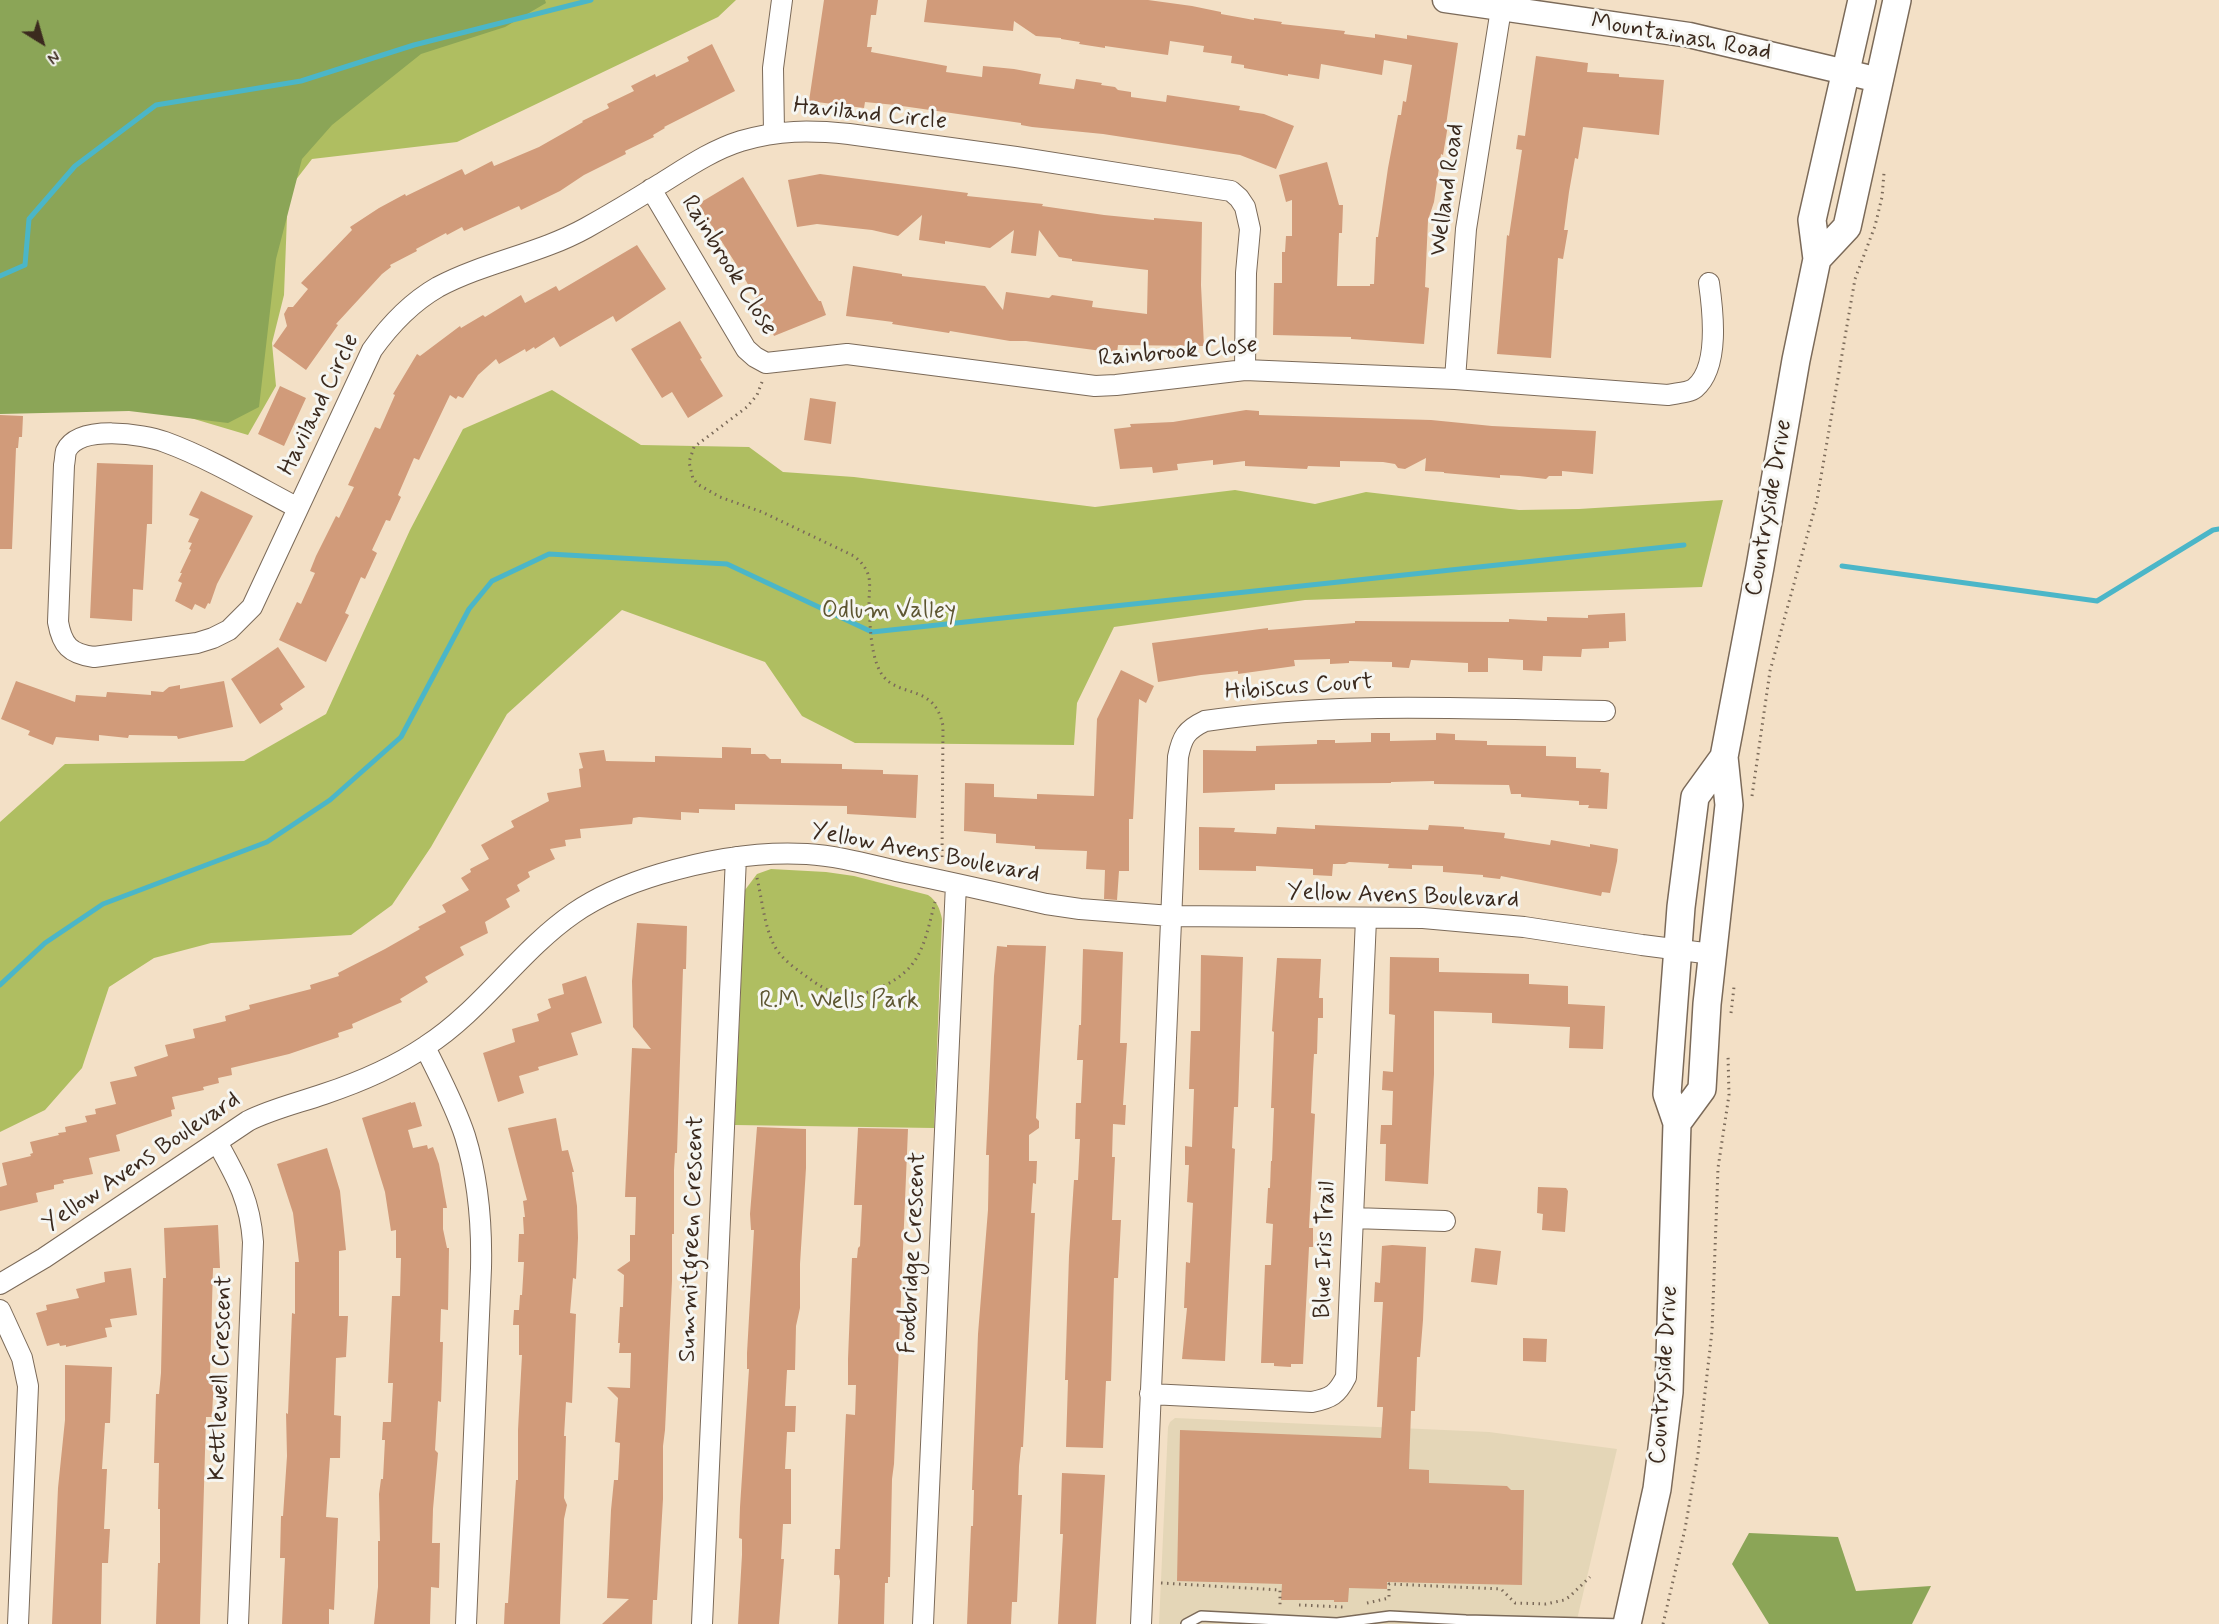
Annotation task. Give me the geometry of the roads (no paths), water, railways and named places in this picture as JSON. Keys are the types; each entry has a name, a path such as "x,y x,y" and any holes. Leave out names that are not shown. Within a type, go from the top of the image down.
{"main road":[{"name":"Countryside Drive","path":"1677,1123 1702,1089 1712,954 1730,805 1724,757 1796,360 1817,259 1812,220 1862,0"},
{"path":"1817,259 1847,227 1898,0"},
{"name":"Countryside Drive","path":"1625,1624 1657,1489 1669,1392 1677,1123 1667,1094 1677,950 1695,797 1724,757"}],"street":[{"path":"774,132 773,68 782,0"},
{"name":"Mountainash Road","path":"1445,0 1689,35 1879,80"},
{"name":"Welland Road","path":"1455,379 1466,229 1501,9"},
{"name":"Haviland Circle","path":"298,508 164,441 133,435 100,433 86,435 74,442 66,451 64,465 58,622 61,637 68,647 79,655 94,657 197,643 229,630 252,607 372,350 398,319 418,301 444,284 478,269 563,239 708,155 738,142 774,132 815,131 849,134 1016,157 1231,191 1245,207 1250,229 1246,273 1245,370"},
{"name":"Rainbrook Close","path":"651,189 747,349 766,363 847,354 1095,386 1245,370 1455,379 1668,395 1694,390 1706,375 1715,329 1709,283"},
{"name":"Hibiscus Court","path":"1171,916 1180,742 1191,728 1205,721 1316,709 1415,707 1605,711"},
{"name":"Yellow Avens Boulevard","path":"0,1284 44,1258 248,1121 265,1112 325,1094 376,1073 425,1047 445,1034 534,945 574,913 601,897 692,865 736,857 773,854 825,856 1080,909 1171,916 1423,918 1524,927 1712,954"},
{"name":"Summitgreen Crescent","path":"702,1624 736,857"},
{"name":"Footbridge Crescent","path":"923,1624 956,884"},
{"path":"1141,1624 1171,916"},
{"name":"Blue Iris Trail","path":"1150,1394 1312,1402 1326,1399 1339,1390 1346,1377 1366,919"},
{"path":"425,1047 464,1134 471,1156 481,1222 466,1624"},
{"name":"Kettlewell Crescent","path":"217,1142 244,1193 253,1242 238,1624"},
{"path":"1353,1218 1445,1221"},
{"path":"0,1310 22,1358 28,1386 18,1624"}],"lane":[{"path":"1186,1624 1201,1616 1337,1623 1390,1616 1625,1624"}],"waterway":[{"path":"0,276 25,265 29,219 75,166 156,105 301,81 414,45 591,0"},
{"path":"1842,566 2097,601 2213,530 2219,529"},
{"path":"0,985 45,943 103,904 267,842 330,800 401,737 469,609 492,581 549,554 727,564 872,632 1684,545"}],"park label":[{"name":"Odlum Valley","path":"889,612"},
{"name":"R.M. Wells Park","path":"839,1002"}]}
